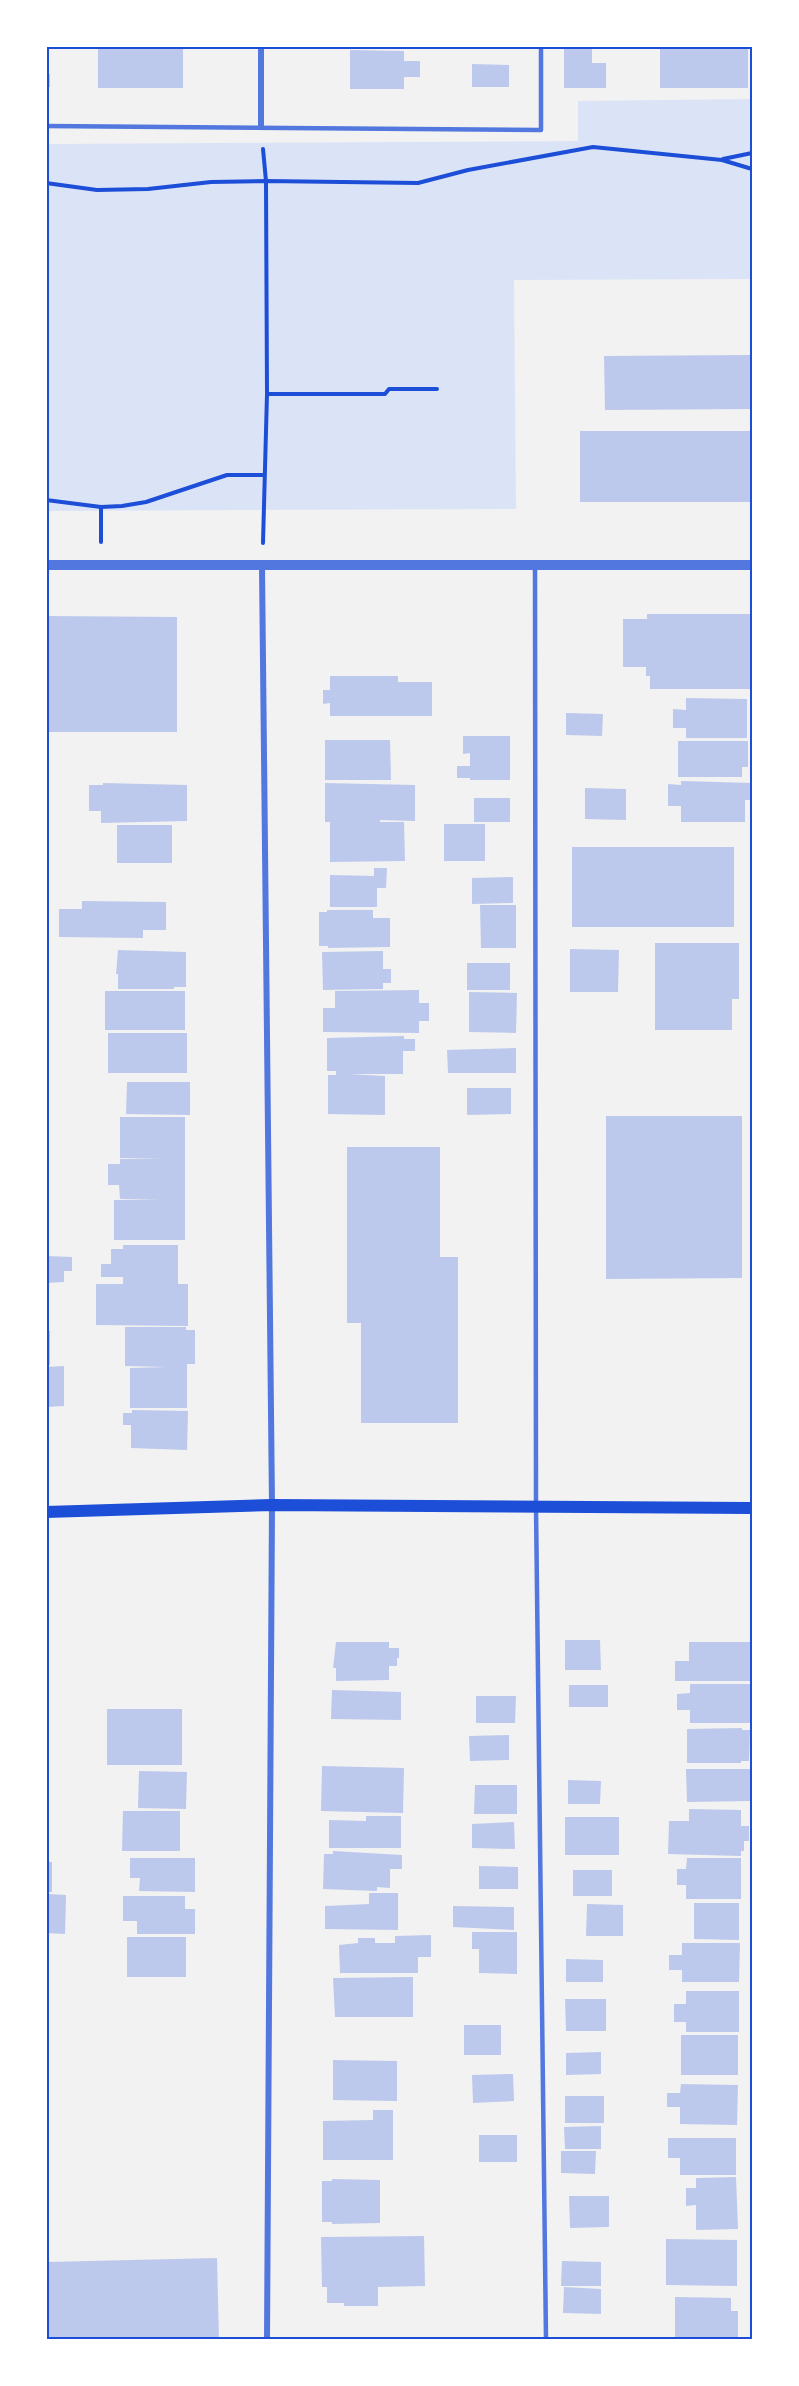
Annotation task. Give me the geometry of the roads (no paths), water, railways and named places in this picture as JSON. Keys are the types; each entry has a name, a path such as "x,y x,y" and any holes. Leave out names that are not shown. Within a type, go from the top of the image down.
{"main road":[{"path":"46,1512 272,1505 753,1508"}],"street":[{"path":"261,46 261,127"},
{"path":"46,565 262,567 535,564 753,565"},
{"path":"262,567 272,1505 267,2340"}],"lane":[{"path":"46,126 541,130 541,46"},
{"path":"535,564 536,1507 546,2340"}]}
